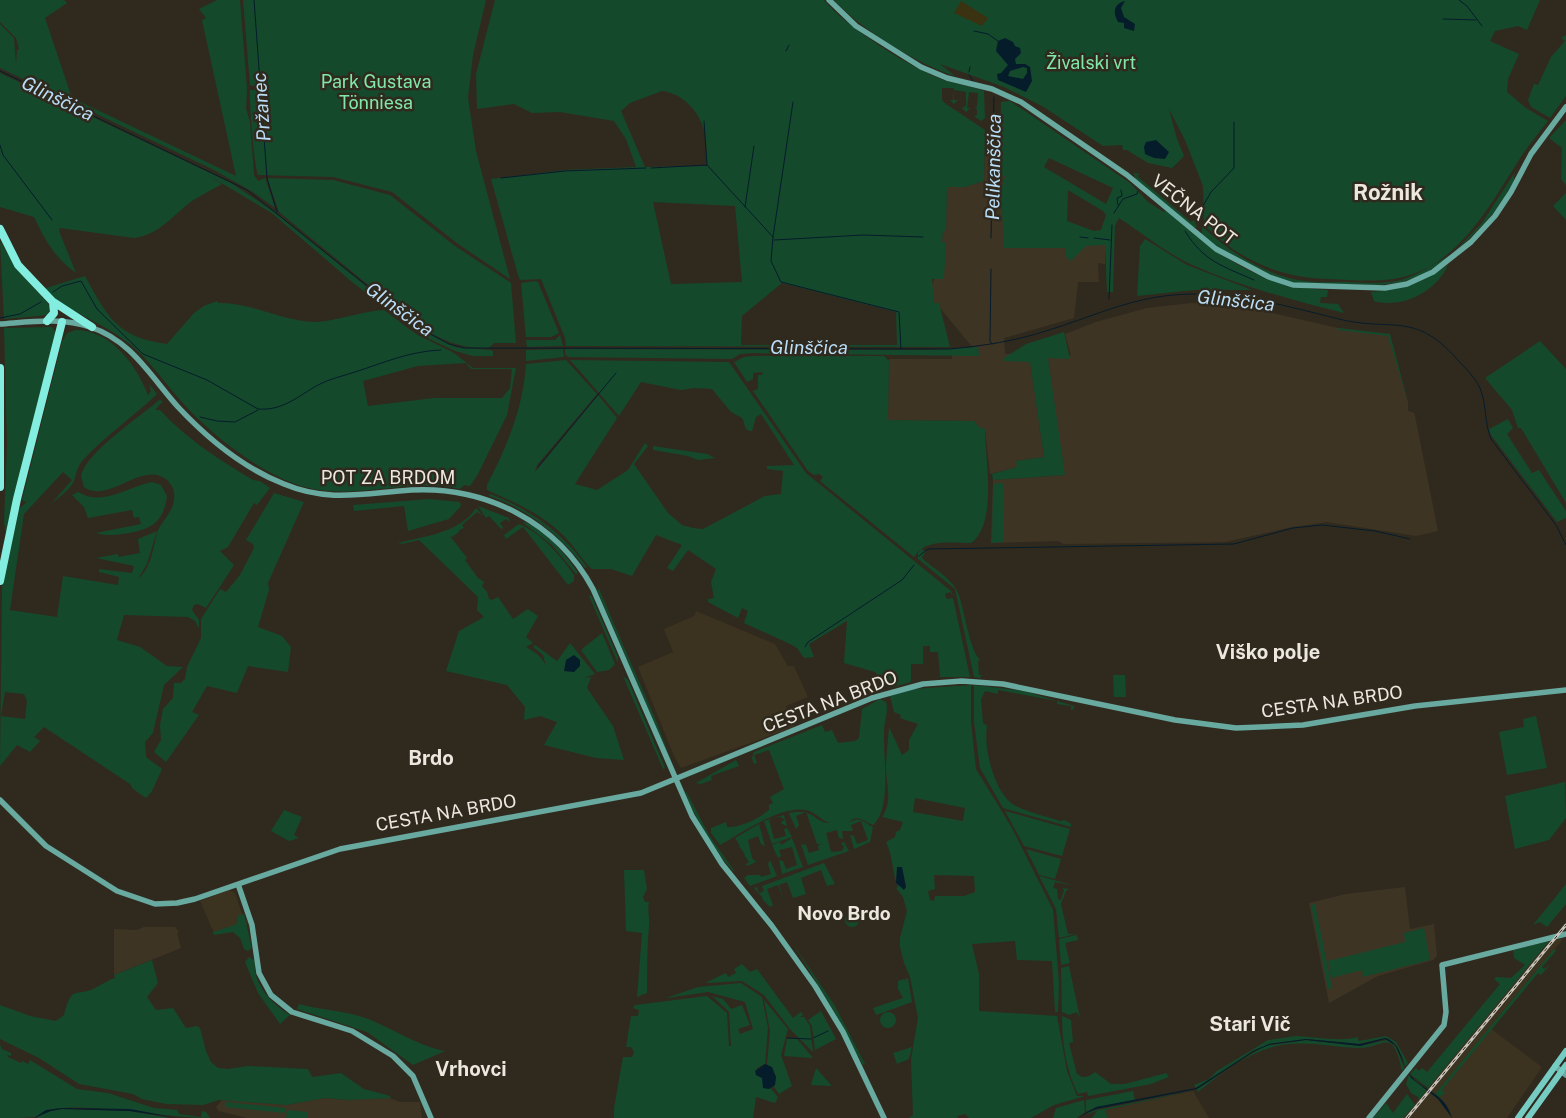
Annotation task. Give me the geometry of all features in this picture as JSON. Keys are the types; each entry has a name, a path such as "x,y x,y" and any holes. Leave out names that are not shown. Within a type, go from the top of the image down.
{"highway":[{"path":"0,229 18,265 51,300 92,327"},
{"path":"47,322 54,312 51,300"},
{"path":"0,581 17,499 62,322"},
{"path":"0,368 0,487"}],"main road":[{"path":"1518,1118 1566,1051"},
{"path":"1528,1118 1564,1073 1566,1065"}],"street":[{"name":"VEČNA POT","path":"829,0 856,26 921,67 947,78 992,90 1021,102 1129,177 1216,249 1269,277 1293,285 1385,288 1412,283 1433,272 1471,242 1495,216 1511,192 1531,154 1566,107"},
{"name":"POT ZA BRDOM","path":"0,324 62,322 92,327 115,340 138,358 178,407 215,442 248,466 276,481 308,492 333,496 358,496 424,490 461,493 504,506 542,528 570,554 593,589 692,816 713,852 780,936 826,1003 884,1118"},
{"name":"CESTA NA BRDO","path":"0,800 46,846 105,884 133,898 155,904 176,904 340,849 641,793 878,695 908,687 940,682 972,681 1003,684 1175,720 1236,728 1303,725 1412,706 1566,690"},
{"path":"238,884 252,925 259,973 271,995 292,1012 352,1031 384,1050 413,1076 431,1118"},
{"path":"1369,1118 1411,1068 1445,1022 1442,965 1566,934"},
{"path":"1555,1066 1564,1073"}],"shaded area":[{"path":"985,135 1000,145 1030,174 1054,223 1105,245 1105,264 1098,263 1099,282 1078,282 1074,318 1004,338 1005,354 1029,354 1044,457 1016,461 1018,467 990,474 985,429 979,427 974,421 888,420 889,359 952,359 952,355 979,355 940,308 932,305 932,285 945,250 946,242 942,242 943,231 946,231 947,187 965,187 984,181"},
{"path":"1192,303 1232,304 1338,328 1389,335 1408,402 1408,411 1414,413 1415,416 1438,531 1416,536 1327,522 1292,527 1225,542 1064,544 1058,541 991,543 993,480 1064,475 1048,358 1071,355 1065,334 1096,322 1147,308"},
{"path":"696,611 775,644 788,666 794,666 808,697 786,706 794,727 681,768 674,756 638,667 673,652 664,629 694,616"},
{"path":"1405,887 1410,929 1434,924 1437,956 1433,960 1378,976 1329,1003 1309,903 1346,894"},
{"path":"229,890 235,893 242,914 248,923 214,933 200,901"},
{"path":"144,927 175,927 179,932 177,933 181,948 114,975 114,929 137,930"},
{"path":"1564,938 1490,1028 1542,1067 1507,1118 1403,1118 1546,944 1549,941"},
{"path":"1193,1091 1209,1118 1108,1118 1105,1110"},
{"path":"325,1098 348,1100 389,1098 400,1102 420,1102 422,1118 247,1118 219,1111 216,1107 222,1100 286,1105"}],"green space":[{"path":"0,0 64,0 67,3 45,18 72,98 236,176 202,20 206,18 199,9 217,0 240,0 247,89 246,108 250,122 254,175 258,181 265,178 275,208 253,192 214,170 0,68 0,24 14,38 16,65 17,50 19,49 16,38 0,22"},
{"name":"Park Gustava Tönniesa","path":"243,0 486,0 473,55 468,98 476,151 510,279 458,244 392,192 333,177 258,175 253,147 250,97 250,90 256,90 256,87 250,85"},
{"path":"495,0 824,0 834,11 864,35 899,58 947,81 984,91 985,118 981,121 974,116 977,115 977,109 975,108 977,106 978,93 969,92 967,108 970,108 966,112 962,108 966,106 966,92 954,90 954,100 958,100 954,104 950,100 953,100 954,88 942,88 942,100 946,104 985,130 984,181 965,187 947,187 946,231 943,231 942,242 946,242 944,279 932,279 934,303 939,303 950,347 566,346 565,338 541,279 520,280 491,179 566,170 636,167 626,139 614,121 560,112 532,113 514,104 477,109 476,74","holes":["662,91 669,92 683,99 698,116 705,134 707,166 645,167 621,111 630,103","653,202 735,206 742,282 671,284","782,283 896,312 897,345 741,345 742,316"]},
{"name":"Živalski vrt","path":"834,0 1540,0 1527,30 1518,26 1495,31 1490,41 1519,54 1508,79 1507,92 1526,108 1548,121 1468,234 1435,263 1415,273 1385,280 1311,278 1277,271 1261,265 1231,248 1204,225 1203,186 1185,140 1169,109 1184,156 1172,168 1148,163 1127,150 1123,150 1122,145 1103,146 1042,106 1004,87 940,64 955,76 907,55 858,22"},
{"path":"1566,35 1566,96 1550,118 1531,107 1528,100 1534,84 1538,85 1551,57 1565,41 1561,38"},
{"path":"0,73 231,183 276,213 419,329 455,347 493,351 493,356 473,356 455,351 421,335 352,282 273,214 208,175 222,184 192,201 158,229 143,236 134,238 60,228 59,231 76,273 51,248 34,217 0,207"},
{"path":"1010,101 1130,183 1148,202 1164,212 1166,210 1221,254 1259,275 1279,282 1328,290 1327,297 1321,297 1320,303 1338,304 1344,313 1266,292 1190,264 1119,218 1115,225 1113,292 1107,292 1105,245 1086,246 1071,261 1066,257 1066,248 1004,248 1001,191 1005,176 1000,175 1001,102","holes":["1049,158 1113,188 1106,204 1044,167","1068,190 1103,211 1106,215 1101,230 1094,231 1067,221"]},
{"path":"1566,120 1566,185 1561,179 1562,148 1549,138"},
{"path":"1515,172 1511,189 1498,208 1455,251 1482,223"},
{"path":"1134,173 1140,174 1137,176 1191,222 1194,220 1197,227 1194,228 1135,179"},
{"path":"267,178 333,180 390,195 455,246 511,283 516,343 494,343 489,348 462,346 421,328 279,212"},
{"path":"1566,193 1566,220 1553,206"},
{"path":"1202,226 1246,260 1271,272 1304,281 1381,283 1401,280 1415,275 1452,254 1424,273 1399,283 1372,285 1298,284 1270,276 1233,257 1202,235"},
{"path":"1145,239 1187,265 1252,290 1194,290 1137,296 1140,246"},
{"path":"0,241 17,269 47,302 50,307 48,315 4,319"},
{"path":"1448,265 1443,275 1435,283 1417,296 1396,303 1374,301 1371,292 1411,284 1430,276"},
{"path":"85,276 100,303 116,323 136,336 167,344 194,313 204,306 217,301 218,303 243,306 291,319 316,322 384,310 416,334 454,353 473,368 516,368 507,415 478,474 470,486 464,485 460,489 422,486 344,492 324,491 305,487 272,474 222,440 193,414 138,351 111,331 56,300 46,293 46,288","holes":["466,363 471,369 512,369 510,388 502,398 434,398 368,406 363,381 418,366"]},
{"path":"538,282 559,333 551,337 526,337 521,283"},
{"path":"52,327 56,333 6,533 4,523 7,445 4,328"},
{"path":"1338,328 1390,334 1409,406 1388,336 1338,330"},
{"path":"76,330 101,336 121,352 137,372 148,395 144,401 151,391 149,384 157,394 101,442 81,462 73,483 63,494 51,504 72,480 63,472 24,514 10,610 57,617 63,576 118,585 119,577 99,572 99,569 132,573 134,566 96,558 118,554 119,557 140,553 138,539 157,531 147,564 138,579 142,575 151,558 157,533 173,504 174,494 171,485 159,475 148,475 115,487 94,491 84,487 81,476 93,456 103,446 159,400 163,401 155,410 160,410 192,440 253,480 260,481 270,488 257,505 254,503 228,547 220,551 234,565 206,608 198,604 194,605 192,610 199,620 199,628 195,621 188,617 124,615 117,640 140,647 167,666 183,667 164,685 153,733 145,742 146,757 162,769 152,791 146,798 133,789 130,784 44,727 34,737 40,741 30,752 17,745 0,766 2,588 19,509 30,499 26,502 22,500 62,342 67,333","holes":["5,692 24,694 27,701 25,719 1,716"]},
{"path":"1064,332 1070,359 1048,358 1065,475 993,480 992,474 1017,467 1016,461 1044,457 1030,362 1004,361 1004,358 1026,344"},
{"path":"560,335 563,346 527,347 526,340 555,340"},
{"path":"1540,341 1566,369 1566,503 1521,428 1518,428 1512,410 1485,378"},
{"path":"978,347 979,356 752,353 740,354 732,359 568,357 565,354 565,349 926,350"},
{"path":"563,349 564,357 526,361 526,350"},
{"path":"884,356 889,361 888,420 974,421 979,427 985,429 988,490 985,521 979,534 971,543 948,542 932,544 919,551 914,557 820,481 823,477 808,471 753,391 758,389 758,375 762,375 763,372 753,373 753,379 747,382 734,362 744,357"},
{"path":"566,360 597,394 537,465 535,472 598,395 617,418 575,484 597,490 628,470 645,443 648,446 634,464 668,513 682,525 703,529 765,496 781,494 783,471 767,469 767,466 794,465 761,414 756,417 752,431 749,431 742,418 731,412 712,389 694,388 681,390 641,382 619,416 570,360 729,362 806,473 951,591 953,596 950,592 945,594 945,596 947,599 953,598 970,677 940,677 938,652 930,652 930,646 923,646 923,664 911,664 911,682 889,688 875,672 844,663 847,621 809,644 814,657 804,658 797,648 744,623 748,611 742,608 738,618 708,602 708,599 714,598 711,582 716,569 688,550 673,571 667,568 682,545 656,535 632,576 611,569 592,569 564,536 547,521 518,504 487,490 487,485 501,456 518,412 526,364"},
{"path":"1508,419 1513,428 1507,434 1532,473 1539,470 1566,511 1566,518 1557,522 1491,435 1489,429"},
{"path":"653,446 707,454 715,458 698,460 688,456 653,450"},
{"path":"152,482 161,485 167,496 162,514 151,526 127,534 109,535 96,533 141,524 139,517 134,518 132,510 88,518 84,507 72,495 78,492 87,496 106,497"},
{"path":"1003,483 1003,542 992,543 993,484"},
{"path":"274,493 304,502 268,583 269,590 258,627 282,636 291,647 288,672 248,666 237,693 207,686 192,712 199,715 166,762 154,752 161,740 160,725 163,709 173,698 174,683 181,683 185,679 187,667 201,638 201,619 220,589 226,592 240,575 254,548 253,544 246,540"},
{"path":"490,494 519,507 544,523 567,543 587,567 585,568 565,545 543,525 518,509 489,496"},
{"path":"429,499 460,502 461,506 449,519 408,531 404,506 354,511 353,505"},
{"path":"478,506 509,518 510,522 506,519 500,523 503,528 501,529 489,516 486,518"},
{"path":"476,508 483,516 477,512 462,525 464,528 452,537 450,536 467,558 465,560 478,578 484,582 482,586 487,592 489,599 492,600 498,597 513,619 528,609 538,616 526,637 533,643 526,647 540,656 546,666 543,655 533,647 535,645 557,661 570,643 595,674 583,678 591,677 587,688 613,726 624,760 596,758 544,745 557,722 540,716 524,720 525,707 507,685 446,671 459,631 484,617 477,610 478,597 419,540 402,544 398,543 451,528 461,523"},
{"path":"522,522 537,528 553,542 578,573 576,574 552,545"},
{"path":"519,524 535,533 550,546 574,575 574,581 568,585 523,527 506,539 504,535"},
{"path":"921,549 927,550 922,557 924,560 948,579 956,588 973,647 980,660 978,661 979,675 982,675 980,678 974,677 955,589 918,559 918,553"},
{"path":"599,589 657,723 673,766 597,590"},
{"path":"591,595 618,657 618,663 589,596"},
{"path":"602,633 615,664 609,670 597,672 581,650"},
{"path":"1113,675 1125,675 1126,697 1114,697"},
{"path":"623,676 628,680 665,768 663,769"},
{"path":"971,685 971,722 976,769 1012,828 1053,910 1059,983 1058,1012 1055,1012 1052,961 1017,960 1015,941 972,944 979,974 979,1011 1057,1016 1067,1071 1077,1096 1085,1096 1054,1105 1031,1118 969,1118 965,1114 957,1116 958,1118 909,1118 913,1115 911,1059 918,1018 910,977 900,947 900,938 907,911 903,897 896,888 898,887 886,842 895,837 903,822 882,817 888,804 886,763 889,727 902,755 909,750 909,740 918,724 900,718 901,715 894,712 890,696 913,689","holes":["915,798 965,808 963,821 913,812","934,875 974,876 975,892 964,896 935,896 934,901 930,900 928,891 935,889"]},
{"path":"974,685 1024,691 1074,706 1074,709 1071,710 1071,706 1057,704 1057,701 998,690 998,694 985,691 981,699 983,723 987,726 986,735 989,758 1002,792 1016,806 1060,821 1065,820 1071,824 1071,827 1003,808 980,768 974,722"},
{"path":"880,699 886,702 884,732 885,795 883,807 873,825 858,818 848,823 859,820 863,821 873,827 870,842 854,849 850,835 854,836 857,844 868,840 861,821 851,825 853,831 842,831 843,839 839,838 837,830 826,833 831,852 842,851 844,847 841,843 844,842 849,851 808,865 801,844 806,845 809,853 819,850 818,846 821,844 817,844 806,813 825,823 830,823 809,811 796,810 761,821 720,845 711,833 711,828 726,822 727,827 732,827 759,817 769,810 769,805 773,803 770,797 784,789 769,750 754,755 757,763 754,764 752,758 754,752 822,725 825,732 832,730 838,743 855,741 859,738 862,709"},
{"path":"1536,716 1547,768 1507,775 1499,732 1524,727 1523,719"},
{"path":"736,760 739,766 711,776 712,780 701,784 696,783"},
{"path":"1565,782 1566,818 1549,840 1515,849 1505,796"},
{"path":"686,791 709,835 735,872 722,858 706,833 691,807"},
{"path":"284,810 302,817 294,835 299,838 289,841 271,831"},
{"path":"1005,811 1070,829 1062,856 1024,846"},
{"path":"789,813 805,813 796,816 799,825 796,829"},
{"path":"784,815 787,826 782,824 781,822 785,820 780,816"},
{"path":"774,818 769,820 774,839 786,836 784,829 787,828 792,837 772,844 764,821"},
{"path":"759,824 765,846 761,844 758,836 748,840 752,858 756,862 747,866 746,864 749,862 745,856 742,858 745,855 740,847 737,848 740,846 735,838"},
{"path":"792,838 803,867 782,874 779,860 783,861 786,869 797,865 792,847 779,850 781,856 778,858 772,845 780,842 781,845"},
{"path":"1026,849 1061,859 1055,879 1039,875"},
{"path":"770,860 777,876 750,886 744,878 748,875 760,875 761,877 771,874 768,864"},
{"path":"824,863 835,884 827,886 821,870 801,878 806,894 793,898 787,882 779,885 784,901 778,885 767,889 773,905 770,907 754,888 757,887 759,893 764,891 762,886"},
{"path":"624,870 644,870 647,889 643,897 645,902 649,902 647,993 637,997 642,933 626,931"},
{"path":"1039,876 1072,885 1055,882 1053,888 1057,889 1058,899 1061,900 1064,890 1062,888 1069,889 1066,891 1061,904 1068,934 1076,934 1059,938 1056,909"},
{"path":"1566,884 1566,904 1547,927 1540,922 1533,925"},
{"path":"1315,904 1332,988 1328,989 1311,905"},
{"path":"849,913 855,913 859,920 855,927 849,927 845,923 845,917"},
{"path":"244,914 252,948 248,951 244,949 240,938 233,932 214,935 213,932 235,925 238,922 237,916"},
{"path":"1424,928 1430,960 1363,977 1362,970 1331,978 1328,961 1405,942 1404,933"},
{"path":"1077,935 1078,940 1065,943 1070,963 1061,965 1059,939"},
{"path":"1549,941 1428,1088 1410,1074 1416,1068 1419,1071 1422,1068 1427,1072 1500,984 1494,979 1496,977 1511,978 1525,965 1514,958 1513,950"},
{"path":"793,944 835,1006 865,1064 863,1065 832,1008"},
{"path":"1554,949 1556,951 1542,967 1544,969 1550,965 1541,975 1538,973 1442,1090 1445,1093 1439,1098 1435,1094"},
{"path":"249,957 254,960 257,978 264,991 278,1007 290,1015 280,1024 258,993 245,962"},
{"path":"152,960 158,983 147,997 156,1010 173,1008 186,1028 197,1026 200,1028 206,1051 211,1062 218,1068 228,1069 248,1066 308,1069 312,1077 341,1073 364,1089 392,1098 348,1100 325,1098 286,1105 219,1100 203,1105 166,1104 142,1099 133,1094 79,1084 39,1058 0,1039 0,1005 30,1016 56,1021 64,1015 70,998 76,993 97,987 115,978 114,975"},
{"path":"742,964 750,972 757,969 793,1018 801,1012 803,1015 800,1017 804,1017 810,1026 813,1052 790,1029 764,995 742,981 705,983 726,973 728,977 736,973 734,969"},
{"path":"1069,966 1080,1018 1077,1012 1069,1015 1062,1012 1061,968"},
{"path":"908,978 912,1002 876,1015 873,1008 903,998 898,989 898,981 904,979 905,981"},
{"path":"741,983 762,997 768,1028 765,1064 757,1068 756,1075 762,1078 778,1097 775,1103 756,1097 753,1118 614,1118 623,1057 632,1057 634,1052 631,1047 626,1047 631,1016 638,1016 639,1010 633,1008 635,1005 707,996 727,1013 729,1046 731,1046 729,1012 712,996 723,999 731,1009 742,1005 750,1025 738,1029 740,1034 753,1029 745,1002 708,992 666,998 698,987"},
{"path":"764,1000 788,1029 781,1055 792,1086 779,1094 774,1087 776,1077 767,1064 770,1031"},
{"path":"299,1004 359,1016 381,1024 412,1040 445,1051 413,1065 367,1032 297,1009"},
{"path":"821,1011 836,1039 815,1050 812,1026 808,1020"},
{"path":"888,1012 896,1020 888,1028 880,1020"},
{"path":"1062,1016 1071,1020 1073,1042 1069,1043 1077,1074 1080,1076 1086,1077 1095,1072 1111,1084 1125,1084 1166,1073 1169,1077 1151,1084 1088,1096 1087,1092 1078,1094 1070,1076 1063,1036"},
{"path":"1296,1036 1336,1039 1357,1037 1359,1041 1386,1036 1396,1042 1408,1063 1405,1067 1397,1046 1387,1038 1358,1044 1306,1039 1269,1044 1253,1051 1202,1085 1196,1088 1194,1085 1209,1079 1217,1071 1268,1040"},
{"path":"787,1039 797,1039 813,1058 784,1056"},
{"path":"1306,1040 1360,1046 1387,1040 1396,1047 1404,1068 1402,1071 1395,1048 1391,1044 1386,1043 1357,1048 1287,1044 1256,1053 1226,1070 1264,1046"},
{"path":"0,1044 2,1049 11,1053 11,1056 7,1055 8,1057 28,1064 30,1060 77,1089 108,1093 154,1108 177,1110 179,1114 201,1117 202,1111 206,1112 210,1118 82,1108 55,1109 35,1117 0,1118"},
{"path":"912,1047 909,1059 897,1064 893,1053"},
{"path":"816,1068 832,1086 811,1085"},
{"path":"1225,1071 1198,1092 1197,1089"},
{"path":"1409,1075 1427,1090 1419,1100 1418,1097 1411,1093 1406,1084"},
{"path":"1133,1091 1135,1100 1086,1111 1086,1100"},
{"path":"1193,1091 1105,1110 1108,1118 1092,1118 1097,1111 1087,1114 1087,1112"},
{"path":"1407,1094 1415,1105 1403,1118 1373,1118 1386,1103 1393,1113"},
{"path":"1084,1100 1085,1112 1077,1118 1053,1118 1056,1108"},
{"path":"226,1102 286,1108 285,1113 225,1107"},
{"path":"62,1109 129,1111 170,1118 36,1118 46,1112"},
{"path":"287,1110 308,1112 308,1118 286,1118"}],"sand":[{"path":"961,1 988,18 982,26 954,13"}],"water":[{"path":"1125,1 1121,8 1124,17 1135,24 1134,31 1124,28 1124,23 1118,22 1115,15 1115,9 1118,4"},
{"path":"1005,38 1020,48 1021,53 1015,59 1016,64 1025,64 1030,67 1032,81 1026,92 998,80 997,74 1001,73 1008,65 996,51 998,41","holes":["1023,67 1027,68 1027,73 1023,79 1008,76 1010,71"]},
{"path":"1156,140 1169,152 1165,159 1154,158 1145,154 1144,147 1146,142"},
{"path":"574,655 580,660 580,666 574,672 564,671 566,660"},
{"path":"897,867 902,867 906,887 904,890 896,883"},
{"path":"1385,1038 1395,1044 1411,1076 1444,1103 1449,1109 1452,1118 1438,1099 1411,1078 1395,1045 1385,1039 1360,1046 1306,1040 1269,1045 1253,1052 1197,1089 1096,1109 1077,1118 1096,1107 1196,1088 1253,1051 1269,1044 1306,1039 1360,1044"},
{"path":"765,1064 772,1067 776,1077 775,1085 769,1089 763,1088 762,1078 756,1075 755,1071"},
{"path":"62,1108 130,1109 178,1118 129,1111 62,1109 34,1118 46,1110"}],"waterway":[{"name":"Pržanec","path":"254,0 267,178 277,212"},
{"path":"1459,0 1467,6 1482,26"},
{"path":"1443,19 1476,20"},
{"path":"974,31 988,34 998,41"},
{"path":"786,51 789,45"},
{"path":"969,72 970,67"},
{"name":"Glinščica","path":"0,71 247,190 421,329 449,344 464,348 949,349 1012,340 1037,334 1130,303 1181,294 1204,294 1249,299 1339,319 1414,328 1441,343 1475,380 1484,401 1487,426 1491,439 1556,525 1566,545"},
{"path":"969,75 973,81"},
{"name":"Pelikanščica","path":"991,238 994,97"},
{"path":"773,237 793,102"},
{"path":"704,121 707,165"},
{"path":"1200,211 1211,192 1234,168 1234,122"},
{"path":"0,145 3,155 52,220"},
{"path":"745,207 754,146"},
{"path":"651,168 707,165 773,237 771,261 781,282 899,312 901,349"},
{"path":"501,178 565,171 646,168"},
{"path":"1118,205 1117,198 1122,196 1121,190"},
{"path":"1114,213 1123,199 1137,194 1138,191"},
{"path":"1109,299 1112,225"},
{"path":"1185,231 1199,250 1215,262 1254,280"},
{"path":"774,240 863,235 923,237"},
{"path":"1080,237 1088,238"},
{"path":"1094,238 1110,240"},
{"name":"Pelikanščica","path":"991,269 990,341 992,344"},
{"name":"Glinščica","path":"53,292 62,286 81,281 97,309 143,354 207,380 258,409 275,408 290,402 331,379 386,361 408,355 441,350"},
{"path":"0,318 20,314 41,302"},
{"path":"538,467 616,373"},
{"path":"200,417 217,421 235,422 258,410"},
{"path":"919,556 928,549 1234,544 1293,528 1322,525 1375,531 1410,539"},
{"path":"805,647 808,642 902,580 914,565"},
{"path":"813,1038 828,1031"},
{"path":"787,1038 811,1039"}],"railway":[{"path":"1407,1118 1566,925"}],"district":[{"name":"Rožnik","path":"1388,192"},
{"name":"Viško polje","path":"1268,652"},
{"name":"Brdo","path":"431,758"},
{"name":"Novo Brdo","path":"844,913"},
{"name":"Stari Vič","path":"1250,1024"},
{"name":"Vrhovci","path":"471,1069"}]}
